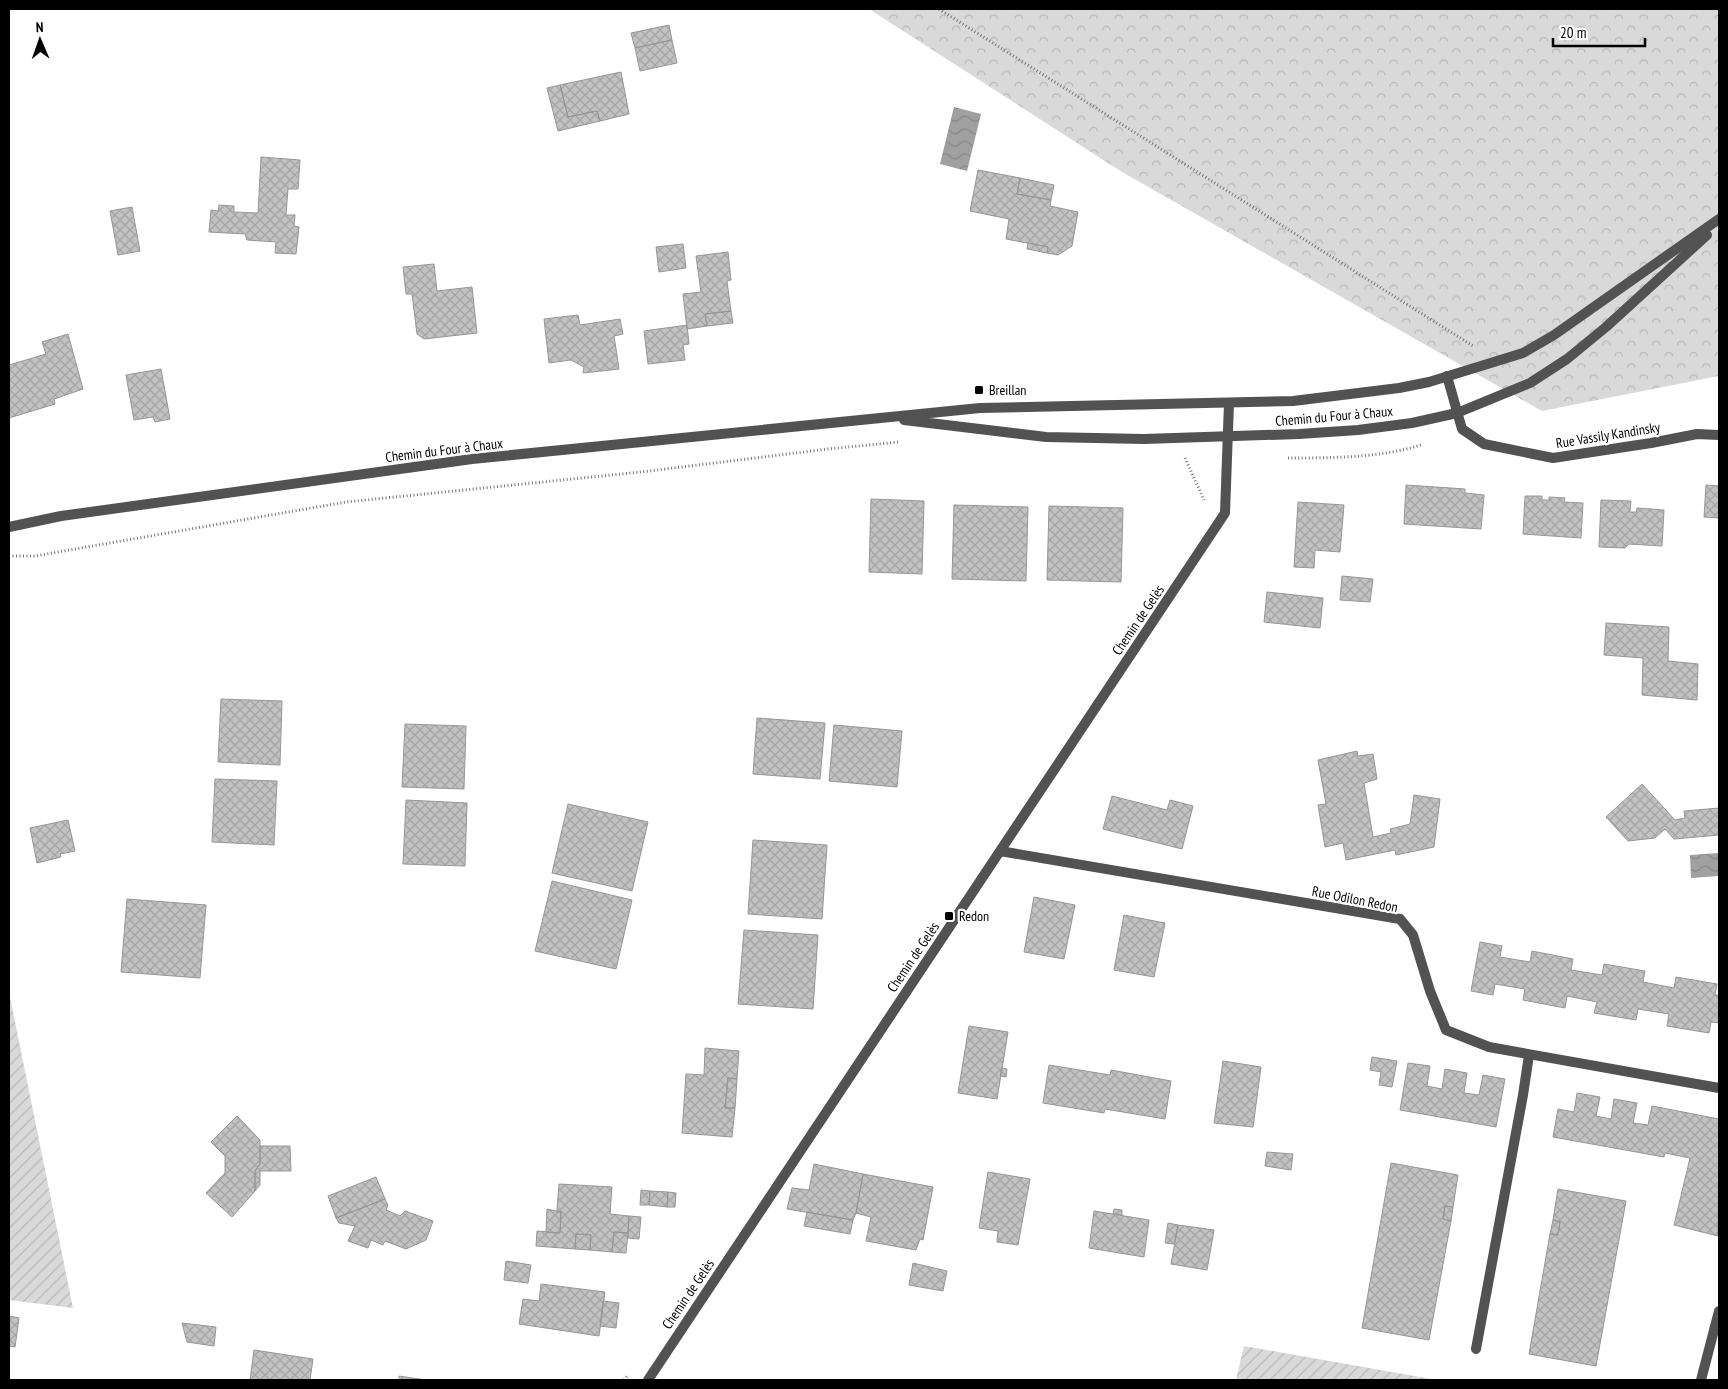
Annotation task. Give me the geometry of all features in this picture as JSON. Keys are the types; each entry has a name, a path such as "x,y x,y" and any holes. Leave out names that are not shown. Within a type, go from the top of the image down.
{"street":[{"name":"Chemin du Four à Chaux","path":"9,528 61,516 472,459 980,408 1293,401 1399,388 1498,361 1523,352 1554,336 1719,221"},
{"name":"Chemin du Four à Chaux","path":"886,418 1046,437 1144,439 1228,437 1358,430 1412,423 1457,413 1530,383 1567,359 1606,327 1719,221"},
{"name":"Rue Vassily Kandinsky","path":"1448,376 1462,428 1484,444 1553,458 1697,434 1719,435"},
{"name":"Chemin de Gelès","path":"648,1380 1226,513 1229,402"},
{"name":"Rue Odilon Redon","path":"1000,851 1400,919 1413,935 1430,990 1446,1030 1488,1047 1719,1088"},
{"path":"1476,1349 1529,1055"},
{"path":"1702,1380 1719,1311"}],"path":[{"path":"939,9 1498,361"},
{"path":"9,556 35,556 346,502 641,472 903,441"},
{"path":"1282,458 1330,458 1372,454 1418,446 1425,443"},
{"path":"1178,455 1184,458 1228,457"}],"green space":[{"path":"869,9 1719,9 1719,376 1542,411 1122,172"},
{"path":"9,992 73,1308 9,1300"},
{"path":"1244,1346 1437,1380 1236,1380"}],"water":[{"path":"954,107 981,114 967,171 940,164"},
{"path":"1719,853 1719,876 1691,878 1690,855"}],"building":[{"path":"669,25 672,40 635,48 631,33"},
{"path":"672,40 677,63 640,71 635,48"},
{"path":"621,72 629,114 600,121 597,111 568,117 560,85"},
{"path":"560,85 568,117 597,111 600,121 558,131 547,88"},
{"path":"261,157 300,160 298,189 288,189 286,215 295,215 294,226 299,227 296,254 275,253 276,242 247,240 245,234 209,232 211,210 218,211 219,205 234,206 234,212 258,213"},
{"path":"978,170 1020,178 1017,194 1051,200 1050,206 1078,212 1072,246 1058,255 1047,253 1048,247 1006,239 1009,219 970,211"},
{"path":"1020,178 1054,185 1051,200 1017,194"},
{"path":"132,207 140,251 118,255 110,211"},
{"path":"1028,243 1048,247 1047,253 1027,249"},
{"path":"683,244 686,268 659,272 656,247"},
{"path":"728,252 731,280 727,281 731,311 705,314 707,326 687,329 683,294 701,292 696,256"},
{"path":"434,264 437,291 472,287 477,333 424,339 417,334 412,294 406,294 403,267"},
{"path":"731,311 733,323 707,326 705,314"},
{"path":"578,315 580,325 620,319 623,334 614,336 619,369 583,373 584,367 571,360 549,363 544,319"},
{"path":"687,325 689,344 683,345 685,360 648,364 644,331"},
{"path":"68,334 83,389 54,399 55,404 9,418 9,365 46,354 42,342"},
{"path":"161,369 170,419 155,422 153,417 134,420 126,375"},
{"path":"1406,485 1465,489 1465,493 1484,495 1481,529 1404,524"},
{"path":"1706,485 1719,486 1719,518 1704,517"},
{"path":"1525,496 1542,496 1542,500 1549,500 1549,497 1565,498 1564,502 1583,503 1581,538 1523,534"},
{"path":"871,499 924,501 922,574 869,572"},
{"path":"1601,500 1631,501 1630,512 1636,512 1637,508 1664,510 1662,546 1629,544 1625,548 1599,547"},
{"path":"1298,502 1344,505 1340,552 1315,550 1314,568 1294,567"},
{"path":"954,505 1028,507 1026,581 952,579"},
{"path":"1049,506 1123,508 1121,582 1047,580"},
{"path":"1342,576 1373,579 1370,602 1340,600"},
{"path":"1267,592 1323,598 1320,628 1264,622"},
{"path":"1606,623 1669,627 1668,661 1698,664 1697,700 1642,695 1643,658 1604,655"},
{"path":"221,699 282,701 280,765 218,762"},
{"path":"757,718 825,723 820,779 753,774"},
{"path":"405,724 466,726 464,789 402,787"},
{"path":"834,725 902,731 897,787 829,781"},
{"path":"1357,751 1358,756 1373,754 1377,779 1364,783 1373,837 1391,833 1390,829 1410,824 1414,795 1440,799 1434,847 1396,855 1395,850 1346,860 1343,843 1325,847 1318,805 1326,804 1318,760"},
{"path":"215,779 277,781 274,845 212,842"},
{"path":"1642,784 1675,820 1685,818 1684,811 1719,808 1719,835 1674,839 1665,829 1655,838 1628,841 1606,817"},
{"path":"1112,796 1167,810 1170,800 1193,806 1182,849 1103,829"},
{"path":"406,800 467,803 465,866 403,864"},
{"path":"568,804 648,822 632,891 552,873"},
{"path":"68,820 75,851 60,854 61,857 37,863 30,828"},
{"path":"753,840 827,845 822,919 748,914"},
{"path":"552,881 632,900 616,969 535,951"},
{"path":"1034,897 1075,905 1064,959 1024,952"},
{"path":"127,899 206,905 200,978 121,972"},
{"path":"1124,915 1165,923 1154,977 1114,970"},
{"path":"744,930 818,935 813,1009 738,1004"},
{"path":"1480,942 1502,946 1500,957 1530,962 1532,951 1573,959 1571,970 1602,975 1604,964 1645,971 1643,982 1674,988 1676,977 1717,984 1715,995 1719,995 1719,1023 1711,1022 1709,1033 1667,1026 1669,1014 1638,1009 1636,1020 1594,1013 1597,1002 1567,996 1565,1008 1523,1000 1525,989 1495,984 1493,995 1471,991"},
{"path":"969,1026 1008,1032 997,1099 958,1093"},
{"path":"705,1048 739,1051 737,1079 728,1078 725,1108 735,1108 732,1137 682,1133 686,1074 704,1075"},
{"path":"1372,1057 1397,1061 1392,1087 1379,1085 1381,1072 1370,1070"},
{"path":"1223,1061 1261,1067 1253,1127 1214,1123"},
{"path":"1408,1063 1430,1066 1427,1086 1442,1089 1445,1069 1467,1073 1464,1093 1479,1095 1483,1075 1505,1079 1496,1127 1400,1110"},
{"path":"1049,1065 1110,1075 1111,1070 1171,1081 1165,1119 1105,1109 1104,1113 1043,1103"},
{"path":"1002,1068 1007,1069 1006,1077 1000,1076"},
{"path":"728,1078 737,1079 735,1108 725,1108"},
{"path":"1577,1093 1600,1097 1596,1116 1611,1119 1614,1099 1637,1103 1633,1123 1648,1125 1652,1106 1719,1119 1718,1236 1674,1225 1690,1158 1665,1153 1664,1157 1553,1137 1558,1109 1574,1112"},
{"path":"237,1116 260,1140 260,1164 255,1171 255,1191 232,1217 206,1193 225,1173 225,1156 211,1142"},
{"path":"260,1146 290,1146 291,1171 260,1171 260,1185 255,1191 255,1171 260,1164"},
{"path":"1267,1152 1293,1154 1291,1170 1265,1166"},
{"path":"1391,1163 1458,1175 1453,1207 1445,1206 1443,1219 1451,1221 1429,1340 1362,1328"},
{"path":"814,1164 863,1174 853,1220 787,1209 792,1188 809,1190"},
{"path":"988,1172 1030,1179 1018,1245 997,1242 998,1231 979,1228"},
{"path":"863,1174 933,1187 923,1240 920,1239 916,1250 866,1241 871,1217 856,1213"},
{"path":"376,1177 385,1199 336,1218 328,1196"},
{"path":"559,1184 612,1187 610,1214 629,1216 628,1233 614,1232 612,1252 590,1250 591,1235 576,1234 575,1249 536,1246 537,1231 560,1233 561,1212 557,1212"},
{"path":"1558,1189 1626,1201 1596,1366 1529,1354 1550,1234 1558,1235 1560,1222 1553,1220"},
{"path":"641,1190 650,1191 649,1205 640,1205"},
{"path":"650,1191 668,1192 667,1207 649,1205"},
{"path":"668,1192 676,1193 675,1207 667,1207"},
{"path":"385,1199 388,1205 386,1210 400,1216 405,1211 433,1221 426,1240 406,1249 385,1241 383,1245 371,1240 368,1248 348,1241 355,1226 339,1223 336,1218"},
{"path":"1445,1206 1453,1207 1451,1221 1443,1219"},
{"path":"547,1209 561,1212 560,1233 546,1232"},
{"path":"1114,1209 1122,1210 1122,1215 1113,1214"},
{"path":"1094,1211 1149,1220 1144,1257 1089,1248"},
{"path":"807,1212 853,1220 850,1234 804,1226"},
{"path":"629,1216 641,1217 639,1239 628,1238"},
{"path":"1553,1220 1560,1222 1558,1235 1550,1234"},
{"path":"1168,1223 1178,1225 1174,1244 1165,1243"},
{"path":"1178,1225 1214,1230 1207,1270 1171,1264"},
{"path":"614,1232 628,1233 626,1253 612,1252"},
{"path":"576,1234 591,1235 590,1250 575,1249"},
{"path":"506,1261 531,1265 528,1283 504,1280"},
{"path":"913,1263 947,1271 943,1291 909,1285"},
{"path":"541,1284 605,1292 599,1336 519,1324 523,1299 539,1301"},
{"path":"603,1301 619,1303 616,1328 600,1326"},
{"path":"9,1316 19,1318 15,1347 9,1346"},
{"path":"182,1323 216,1327 214,1346 187,1342"},
{"path":"254,1350 313,1359 310,1380 250,1380"},
{"path":"399,1376 426,1380 399,1380"}],"place":[{"name":"Breillan","path":"979,390"},
{"name":"Redon","path":"949,916"}]}
